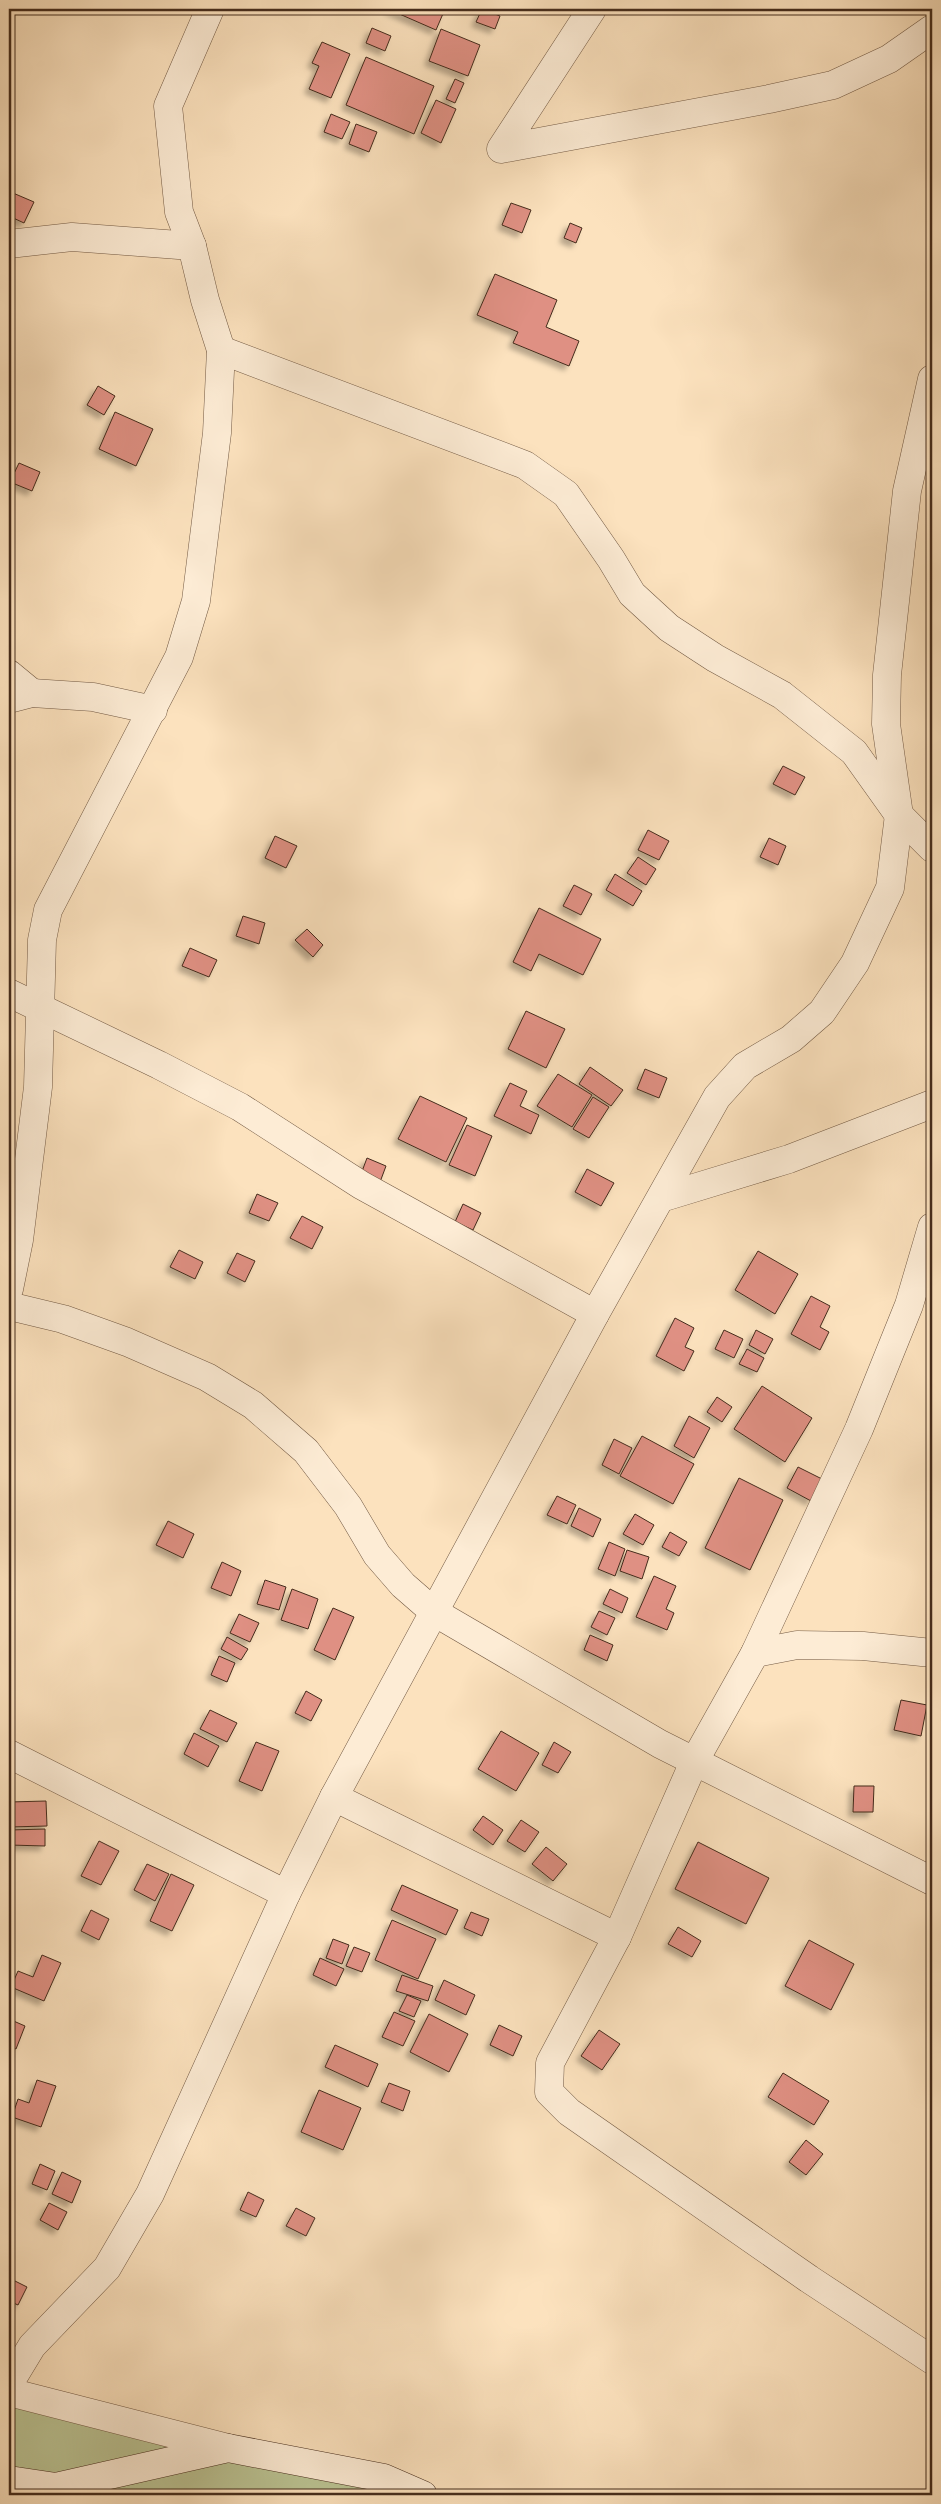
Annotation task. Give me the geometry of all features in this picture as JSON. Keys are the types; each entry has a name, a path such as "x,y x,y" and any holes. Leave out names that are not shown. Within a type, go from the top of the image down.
{"street":[{"path":"9,1289 18,1240 38,1087 42,940 48,910 179,657 196,601 217,433 221,350 205,300 192,246 179,212 168,106 210,9"},
{"path":"592,9 501,149 769,100 833,85 889,58 932,28"},
{"path":"9,244 72,237 192,246"},
{"path":"221,350 525,465 566,494 611,559 632,594 668,628 715,658 782,694 854,752 899,815 932,848"},
{"path":"9,2384 32,2346 107,2268 150,2194 286,1894 334,1797 595,1314 717,1097 745,1066 791,1038 822,1012 855,963 890,888 899,815 886,724 887,675 907,491 932,379"},
{"path":"9,674 20,696 93,697 153,710"},
{"path":"9,993 41,1007 240,1107 361,1185 595,1314"},
{"path":"661,1198 789,1159 932,1104"},
{"path":"932,1226 909,1305 859,1429 756,1653 694,1762 617,1937 550,2063 549,2092 569,2112 808,2279 932,2360"},
{"path":"9,1306 63,1319 127,1342 207,1377 253,1406 306,1450 348,1506 377,1555 403,1585 434,1612 694,1762 932,1881"},
{"path":"756,1653 797,1645 863,1646 932,1653"},
{"path":"9,1754 286,1894"},
{"path":"334,1797 617,1937"},
{"path":"9,2392 228,2448 384,2478 422,2495"},
{"path":"9,2480 56,2487 228,2448"}],"green space":[{"path":"9,2401 200,2448 57,2479 9,2473"},
{"path":"230,2460 377,2487 394,2495 52,2495"}],"building":[{"path":"388,9 445,9 436,30"},
{"path":"482,9 500,16 495,29 476,22"},
{"path":"372,28 391,36 385,51 366,43"},
{"path":"441,29 480,45 468,76 429,61"},
{"path":"322,42 350,54 331,98 309,89 319,66 312,63"},
{"path":"366,57 434,86 414,134 346,105"},
{"path":"455,79 464,83 455,103 446,99"},
{"path":"436,100 456,109 441,143 421,133"},
{"path":"331,114 350,122 342,139 324,132"},
{"path":"356,124 377,132 369,152 349,144"},
{"path":"13,193 34,202 24,223 9,216 9,202"},
{"path":"511,203 531,210 522,233 502,225"},
{"path":"570,223 582,228 576,243 564,238"},
{"path":"495,274 557,300 546,327 579,341 569,366 513,343 518,332 477,315"},
{"path":"98,386 115,396 104,415 87,405"},
{"path":"115,412 153,429 136,466 99,449"},
{"path":"19,463 40,472 32,491 10,482"},
{"path":"783,766 805,777 795,795 773,784"},
{"path":"648,830 669,841 659,860 638,850"},
{"path":"275,836 297,846 286,868 265,858"},
{"path":"769,838 786,846 778,865 760,857"},
{"path":"638,857 656,869 646,885 627,873"},
{"path":"615,874 642,891 633,906 606,890"},
{"path":"574,885 592,894 581,915 563,906"},
{"path":"539,908 601,939 583,975 539,954 531,971 513,962"},
{"path":"243,916 265,923 259,944 236,936"},
{"path":"307,929 323,945 313,957 295,940"},
{"path":"190,948 217,960 209,977 182,966"},
{"path":"526,1011 565,1029 546,1068 508,1049"},
{"path":"590,1067 623,1090 611,1106 579,1084"},
{"path":"645,1069 667,1078 659,1098 637,1089"},
{"path":"558,1074 592,1095 572,1127 537,1106"},
{"path":"510,1083 527,1091 520,1106 539,1115 531,1134 494,1116"},
{"path":"420,1096 467,1118 446,1162 398,1139"},
{"path":"593,1097 609,1107 589,1138 573,1129"},
{"path":"467,1125 492,1136 475,1176 449,1165"},
{"path":"367,1158 386,1166 380,1182 361,1174"},
{"path":"587,1169 614,1183 601,1206 575,1192"},
{"path":"257,1194 278,1203 269,1221 249,1213"},
{"path":"463,1204 481,1213 473,1230 455,1222"},
{"path":"302,1216 323,1227 312,1249 290,1238"},
{"path":"179,1250 203,1262 195,1279 170,1267"},
{"path":"758,1251 798,1274 775,1314 735,1290"},
{"path":"237,1253 255,1261 245,1282 227,1273"},
{"path":"811,1296 830,1306 820,1327 829,1332 820,1350 791,1334"},
{"path":"675,1318 694,1328 685,1347 694,1351 684,1371 656,1356"},
{"path":"724,1330 743,1339 734,1358 715,1349"},
{"path":"756,1330 773,1339 765,1354 749,1345"},
{"path":"747,1349 764,1358 757,1372 739,1364"},
{"path":"762,1386 812,1418 785,1462 734,1429"},
{"path":"717,1397 732,1407 722,1422 707,1412"},
{"path":"689,1416 710,1428 694,1458 674,1446"},
{"path":"642,1436 694,1464 673,1504 620,1476"},
{"path":"614,1439 632,1448 619,1474 602,1465"},
{"path":"798,1467 822,1479 811,1501 787,1488"},
{"path":"739,1478 783,1500 750,1570 705,1548"},
{"path":"557,1496 576,1505 567,1524 547,1515"},
{"path":"579,1508 601,1519 593,1537 571,1526"},
{"path":"635,1514 654,1525 643,1545 623,1534"},
{"path":"168,1521 194,1534 183,1558 156,1545"},
{"path":"670,1532 687,1542 679,1556 662,1547"},
{"path":"609,1542 625,1549 615,1576 598,1569"},
{"path":"627,1550 649,1557 642,1579 620,1571"},
{"path":"222,1562 241,1571 231,1596 211,1588"},
{"path":"654,1576 676,1586 666,1609 674,1613 667,1630 636,1617"},
{"path":"265,1580 286,1587 279,1610 257,1604"},
{"path":"292,1589 318,1599 308,1629 281,1620"},
{"path":"610,1589 628,1598 622,1613 603,1604"},
{"path":"333,1608 354,1617 335,1660 314,1650"},
{"path":"599,1611 615,1618 607,1635 591,1627"},
{"path":"239,1614 259,1623 250,1642 230,1633"},
{"path":"590,1635 613,1645 607,1661 584,1650"},
{"path":"227,1637 248,1649 241,1660 221,1649"},
{"path":"219,1656 235,1663 227,1682 211,1675"},
{"path":"306,1691 322,1700 311,1721 295,1713"},
{"path":"901,1700 927,1705 921,1736 894,1730"},
{"path":"210,1710 237,1723 227,1742 200,1729"},
{"path":"501,1731 539,1753 516,1791 478,1769"},
{"path":"194,1733 219,1746 208,1767 184,1754"},
{"path":"256,1742 279,1751 262,1791 239,1781"},
{"path":"554,1742 571,1752 558,1773 542,1765"},
{"path":"854,1786 874,1786 873,1812 853,1812"},
{"path":"46,1801 47,1826 9,1827 9,1802"},
{"path":"483,1816 503,1830 493,1845 473,1830"},
{"path":"521,1820 539,1832 525,1852 507,1841"},
{"path":"45,1829 45,1846 9,1845 9,1830"},
{"path":"99,1841 119,1851 101,1885 81,1876"},
{"path":"698,1842 769,1878 746,1924 675,1889"},
{"path":"546,1847 567,1864 553,1881 532,1864"},
{"path":"147,1864 169,1874 155,1901 134,1890"},
{"path":"171,1874 194,1885 172,1931 150,1921"},
{"path":"402,1885 458,1910 446,1935 391,1910"},
{"path":"91,1910 109,1919 99,1940 81,1931"},
{"path":"471,1912 489,1919 482,1936 464,1928"},
{"path":"392,1920 436,1939 418,1979 375,1960"},
{"path":"678,1927 701,1941 692,1957 668,1944"},
{"path":"333,1939 349,1945 342,1964 326,1958"},
{"path":"809,1940 854,1964 831,2010 785,1986"},
{"path":"354,1947 370,1953 362,1972 346,1966"},
{"path":"42,1955 61,1963 44,2001 11,1987 18,1971 33,1977"},
{"path":"320,1958 344,1969 336,1986 313,1975"},
{"path":"402,1975 433,1986 428,2001 396,1991"},
{"path":"444,1980 475,1995 466,2015 435,2000"},
{"path":"407,1995 421,2001 414,2017 399,2011"},
{"path":"394,2012 415,2021 403,2046 382,2037"},
{"path":"429,2014 468,2034 449,2072 410,2052"},
{"path":"9,2019 25,2026 16,2049 9,2046"},
{"path":"499,2025 522,2036 513,2056 490,2045"},
{"path":"599,2030 620,2044 602,2070 581,2056"},
{"path":"335,2045 378,2064 368,2087 325,2067"},
{"path":"783,2073 829,2101 814,2125 768,2097"},
{"path":"37,2080 56,2086 41,2127 12,2117 18,2099 29,2103"},
{"path":"389,2083 410,2091 403,2111 381,2102"},
{"path":"319,2090 361,2108 343,2150 301,2132"},
{"path":"806,2140 823,2154 806,2175 789,2162"},
{"path":"40,2164 55,2171 47,2190 32,2184"},
{"path":"62,2172 81,2181 72,2203 52,2194"},
{"path":"248,2192 264,2200 256,2217 240,2210"},
{"path":"49,2203 67,2212 58,2230 40,2220"},
{"path":"296,2208 315,2218 306,2236 286,2226"},
{"path":"9,2278 27,2287 18,2305 9,2301"}]}
